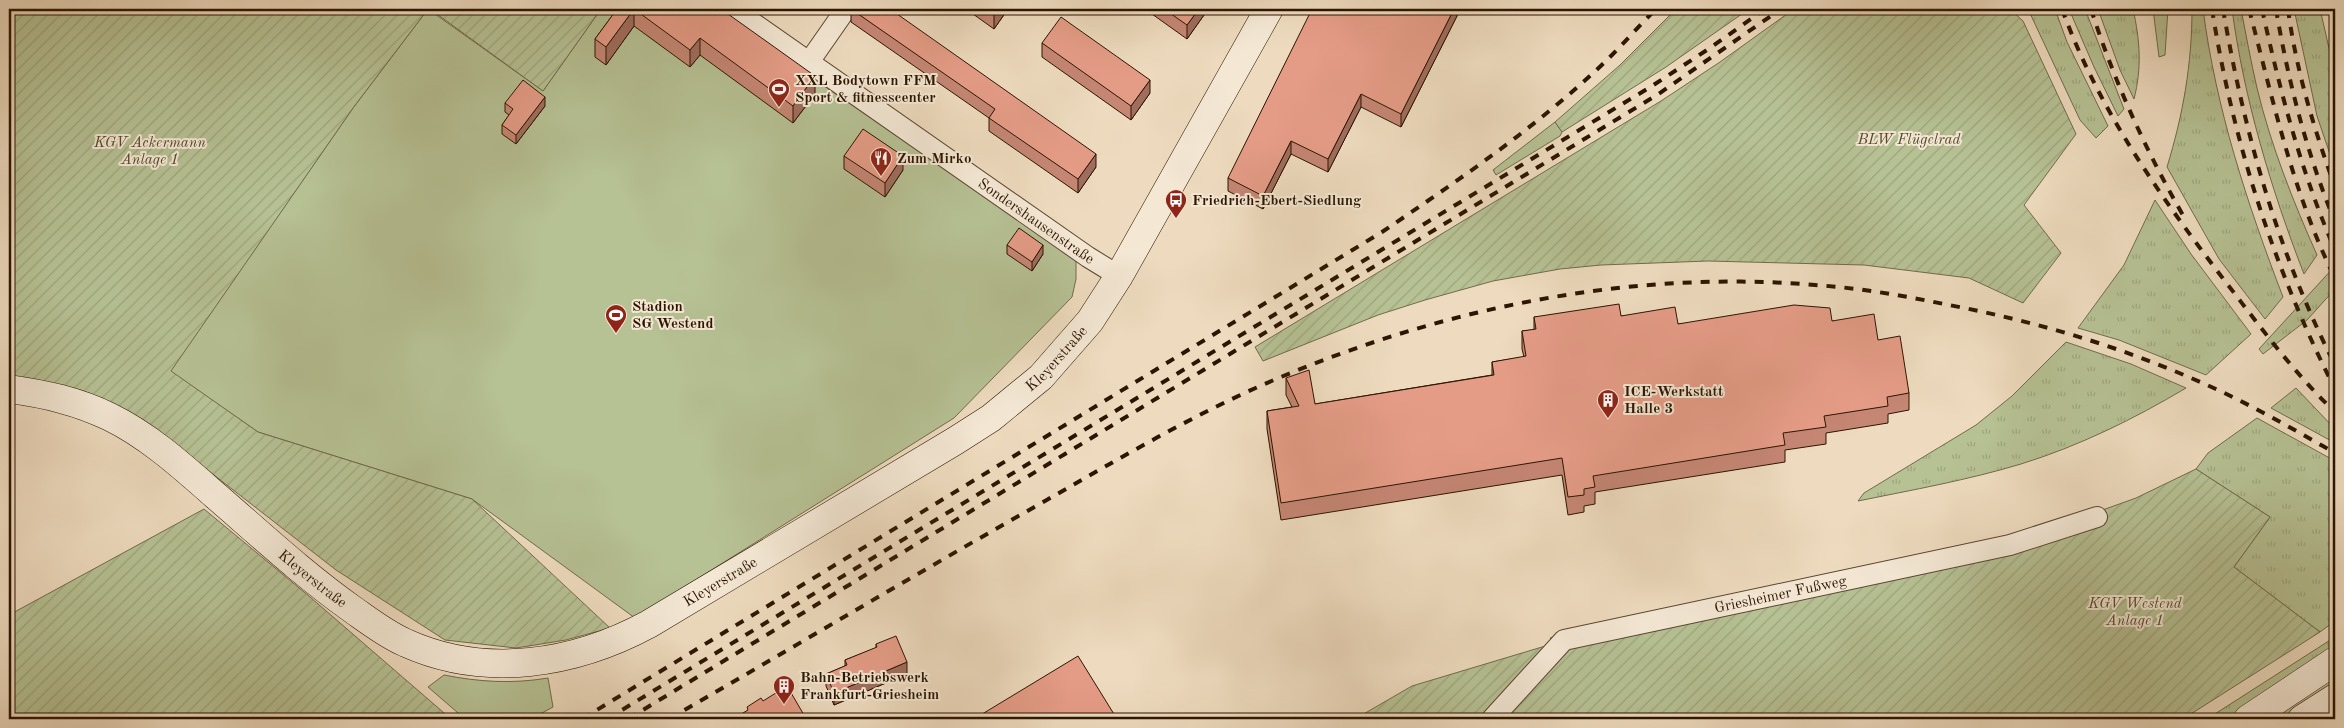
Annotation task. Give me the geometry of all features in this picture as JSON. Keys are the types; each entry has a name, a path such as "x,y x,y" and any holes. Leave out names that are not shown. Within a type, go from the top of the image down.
{"street":[{"name":"Sondershausenstraße","path":"733,9 1088,257 1119,276"},
{"path":"809,62 846,9"},
{"name":"Kleyerstraße","path":"9,389 68,400 111,418 142,436 196,478 328,592 372,624 406,643 462,659 503,664 564,658 592,650 621,639 642,628 991,418 1041,377 1090,321 1119,276 1269,9"},
{"name":"Griesheimer Fußweg","path":"1492,719 1564,640 2010,545 2097,517"},
{"path":"2248,719 2335,661"},
{"path":"2302,719 2335,698"}],"green space":[{"name":"KGV Ackermann Anlage 1","path":"9,9 428,9 353,108 171,371 258,432 472,499 610,628 566,640 516,648 445,640 336,570 142,419 9,375 9,350 13,340 9,338"},
{"name":"Stadion SG Westend","path":"428,9 543,91 601,9 712,9 1076,259 1076,279 1072,297 954,418 635,618 472,499 258,432 170,371 353,108"},
{"path":"430,9 601,9 543,91"},
{"path":"1676,9 1749,9 1666,67 1562,132 1555,122 1620,65"},
{"name":"BLW Flügelrad","path":"1794,9 2010,9 2023,21 2076,134 2024,205 2061,253 2023,303 1969,278 1864,265 1708,261 1601,265 1560,269 1493,281 1425,300 1378,315 1263,361 1255,347 1661,101"},
{"path":"2028,9 2055,9 2067,42 2108,126 2096,138 2080,120"},
{"path":"2069,9 2085,9 2124,109 2118,116 2094,67"},
{"path":"2098,9 2133,9 2139,54 2137,88 2134,99 2120,70"},
{"path":"2153,9 2168,9 2165,55 2159,57"},
{"path":"2192,9 2203,9 2216,83 2234,155 2283,297 2265,319 2219,259 2167,167 2186,89"},
{"path":"2232,9 2241,9 2257,88 2269,131 2291,194 2317,255 2304,274 2270,177 2251,110"},
{"path":"2294,9 2320,9 2335,74 2335,169 2317,116"},
{"path":"1555,122 1562,132 1560,136 1496,175 1493,170"},
{"path":"2155,200 2191,254 2251,334 2206,375 2119,340 2078,328 2124,265"},
{"path":"2335,266 2335,289 2307,320 2263,354 2259,349"},
{"path":"2066,342 2131,364 2186,388 2106,431 2043,457 1981,475 1858,501 1864,493 1976,425 2012,396"},
{"path":"2296,388 2335,429 2335,443 2271,408"},
{"path":"2257,418 2335,461 2335,621 2320,632 2234,567 2270,517 2196,469 2208,453"},
{"name":"KGV Westend Anlage 1","path":"2196,469 2270,517 2234,567 2320,632 2183,719 1497,719 1564,651 1550,638 1843,577 2083,517 2136,498"},
{"path":"204,509 310,597 451,719 9,719 9,615"},
{"path":"2335,637 2335,649 2227,719 2207,719"},
{"path":"1552,644 1484,719 1355,719 1412,686"},
{"path":"2335,671 2335,686 2285,719 2271,719"},
{"path":"444,675 496,681 548,678 553,707 531,719 465,719 428,687"}],"building":[{"path":"617,9 634,9 606,47 595,39"},
{"path":"634,9 707,9 716,15 719,9 721,9 815,76 793,106 700,38 690,50"},
{"path":"851,9 890,9 1096,154 1078,179 989,118 995,109"},
{"path":"985,9 999,9 994,15"},
{"path":"1164,9 1199,9 1187,25"},
{"path":"1312,9 1454,9 1401,114 1361,94 1328,159 1291,141 1263,196 1228,178"},
{"path":"1061,17 1150,80 1131,106 1042,43"},
{"path":"523,80 545,97 516,135 502,125 513,109 505,103"},
{"path":"863,129 903,156 885,183 844,156"},
{"path":"1019,228 1043,245 1032,262 1007,245"},
{"name":"ICE-Werkstatt Halle 3","path":"1619,304 1621,316 1675,307 1678,324 1794,305 1830,308 1832,321 1874,314 1878,340 1900,336 1909,393 1887,397 1888,406 1824,416 1826,427 1783,433 1785,445 1593,476 1595,487 1584,489 1584,495 1568,497 1562,458 1281,503 1267,411 1299,406 1286,378 1309,370 1315,404 1494,375 1492,362 1526,356 1522,331 1536,329 1534,317"},
{"path":"896,636 907,662 834,693 826,674 847,665 845,660 877,647 876,644"},
{"path":"1078,656 1117,719 974,719"},
{"path":"787,686 804,715 799,719 733,719 748,710 747,707 761,698 763,701"}],"railway":[{"path":"582,719 1382,232 1526,130 1606,61 1656,9"},
{"path":"607,719 1652,86 1765,9"},
{"path":"628,719 1657,95 1781,9"},
{"path":"2062,9 2094,83 2113,118 2156,187 2203,253 2266,334 2306,382 2335,412"},
{"path":"2091,9 2110,63 2132,115 2184,217"},
{"path":"2212,9 2232,108 2258,204 2293,298 2335,389"},
{"path":"2223,9 2241,101 2280,236 2296,279 2335,365"},
{"path":"2249,9 2285,146 2307,213 2335,278"},
{"path":"2262,9 2292,131 2312,191 2335,250"},
{"path":"2276,9 2286,63 2307,144 2335,222"},
{"path":"2288,9 2291,32 2307,99 2335,187"},
{"path":"669,719 1098,471 1178,426 1232,399 1326,359 1393,336 1462,316 1532,301 1602,290 1673,283 1744,282 1832,286 1916,298 2042,326 2132,354 2228,395 2335,453"}],"place":[{"name":"XXL Bodytown FFM Sport & fitnesscenter","path":"779,108"},
{"name":"Zum Mirko","path":"881,177"},
{"name":"Friedrich-Ebert-Siedlung","path":"1176,219"},
{"name":"Stadion SG Westend","path":"616,334"},
{"name":"ICE-Werkstatt Halle 3","path":"1608,419"},
{"name":"Bahn-Betriebswerk Frankfurt-Griesheim","path":"784,705"}]}
